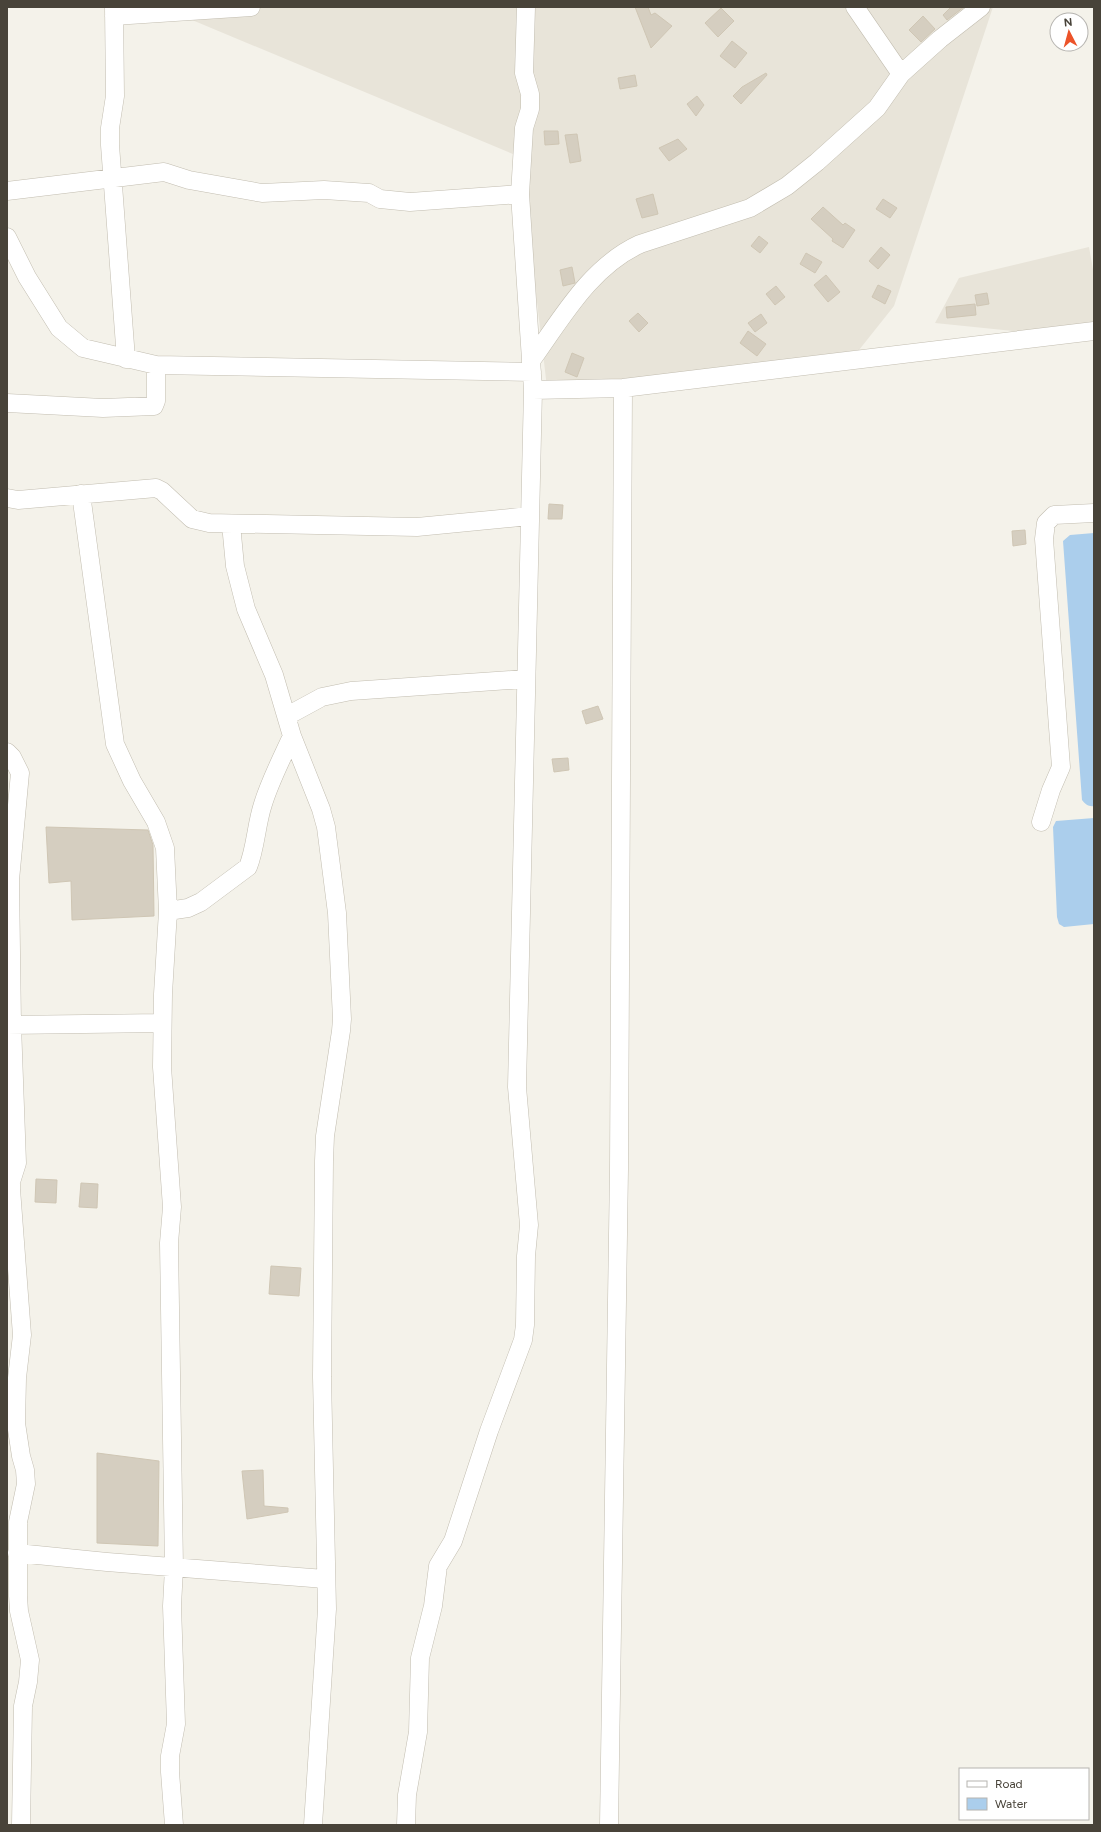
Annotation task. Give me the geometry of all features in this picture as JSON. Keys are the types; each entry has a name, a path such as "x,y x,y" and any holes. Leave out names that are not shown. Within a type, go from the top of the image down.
{"street":[{"path":"126,359 110,128 115,96 114,11 251,7"},
{"path":"406,1825 407,1795 418,1732 420,1658 433,1606 438,1566 453,1541 489,1431 523,1340 525,1325 526,1256 529,1224 517,1087 525,679 533,390 520,194 524,128 530,109 530,94 524,73 526,7"},
{"path":"854,7 901,74"},
{"path":"532,366 585,286 623,252 640,244 750,208 787,186 817,162 877,108 901,74 940,39 981,7"},
{"path":"7,191 164,172 189,180 262,193 324,190 369,194 380,199 410,202 520,194"},
{"path":"7,237 27,277 59,328 83,348 126,359 156,365 532,366"},
{"path":"533,390 623,388 1094,331"},
{"path":"7,403 103,408 154,406 156,401 156,365"},
{"path":"609,1825 619,1169 623,388"},
{"path":"7,498 18,500 156,488 162,491 192,519 208,523 231,524 417,527 530,516"},
{"path":"81,494 115,744 132,781 156,822 165,848 168,911 162,1023 162,1067 172,1207 168,1243 174,1568 172,1606 175,1732 170,1756 170,1772 174,1825"},
{"path":"1041,822 1050,790 1061,767 1044,539 1046,524 1054,515 1094,512"},
{"path":"231,524 235,566 246,609 274,675 292,736 321,809 326,827 337,913 342,1018 340,1044 325,1136 324,1161 322,1377 325,1579 327,1609 313,1825"},
{"path":"287,716 322,697 351,691 525,679"},
{"path":"168,911 188,908 201,902 248,868 262,805 292,736"},
{"path":"7,752 12,757 20,773 10,880 9,1025 17,1163 11,1182 11,1189 22,1335 11,1402 25,1470 26,1484 18,1522 17,1553 19,1611 30,1660 24,1706 21,1825"},
{"path":"9,1025 162,1023"},
{"path":"17,1553 174,1568 325,1579"}],"shaded area":[{"path":"161,7 993,7 894,306 859,350 548,396 520,157"},
{"path":"1089,247 1094,275 1094,337 1083,338 935,323 959,278"}],"water":[{"path":"1094,533 1094,806 1090,806 1082,800 1063,541 1070,535"},
{"path":"1094,818 1094,924 1064,927 1059,924 1057,917 1053,827 1056,821"}],"building":[{"path":"635,7 648,7 651,15 655,13 672,26 651,48"},
{"path":"951,7 964,7 947,20 943,15"},
{"path":"721,8 734,21 718,37 705,23"},
{"path":"923,16 935,29 921,42 909,30"},
{"path":"732,41 747,53 735,68 720,56"},
{"path":"766,73 767,75 741,104 733,96 742,87"},
{"path":"635,75 637,86 620,89 618,78"},
{"path":"697,96 704,105 696,116 687,104"},
{"path":"544,131 558,131 559,144 545,145"},
{"path":"577,134 581,161 570,163 565,135"},
{"path":"678,139 687,149 669,161 659,148"},
{"path":"653,194 658,214 642,218 636,199"},
{"path":"883,199 897,208 890,218 876,209"},
{"path":"823,207 843,225 845,223 855,230 843,248 832,241 833,239 811,219"},
{"path":"759,236 768,243 760,253 751,246"},
{"path":"881,247 890,255 878,269 869,261"},
{"path":"806,253 822,262 815,273 800,264"},
{"path":"572,267 575,283 563,286 560,270"},
{"path":"826,275 840,292 828,302 814,285"},
{"path":"878,285 891,291 885,304 872,297"},
{"path":"776,286 785,297 775,305 766,294"},
{"path":"987,293 989,304 977,306 975,295"},
{"path":"975,304 976,315 947,318 946,307"},
{"path":"638,313 648,323 639,332 629,321"},
{"path":"761,314 767,323 755,332 748,323"},
{"path":"748,331 766,344 757,356 740,343"},
{"path":"572,353 584,358 577,377 565,372"},
{"path":"549,504 563,505 562,519 548,519"},
{"path":"1025,530 1026,544 1013,546 1012,531"},
{"path":"598,706 603,719 586,724 582,711"},
{"path":"568,758 569,770 554,772 552,759"},
{"path":"46,827 148,830 153,845 154,916 72,920 71,881 49,883"},
{"path":"36,1179 57,1180 56,1203 35,1202"},
{"path":"81,1183 98,1184 97,1208 79,1207"},
{"path":"271,1266 301,1268 299,1296 269,1294"},
{"path":"97,1453 159,1461 158,1546 97,1543"},
{"path":"263,1470 264,1506 288,1508 288,1512 247,1519 242,1471"}]}
